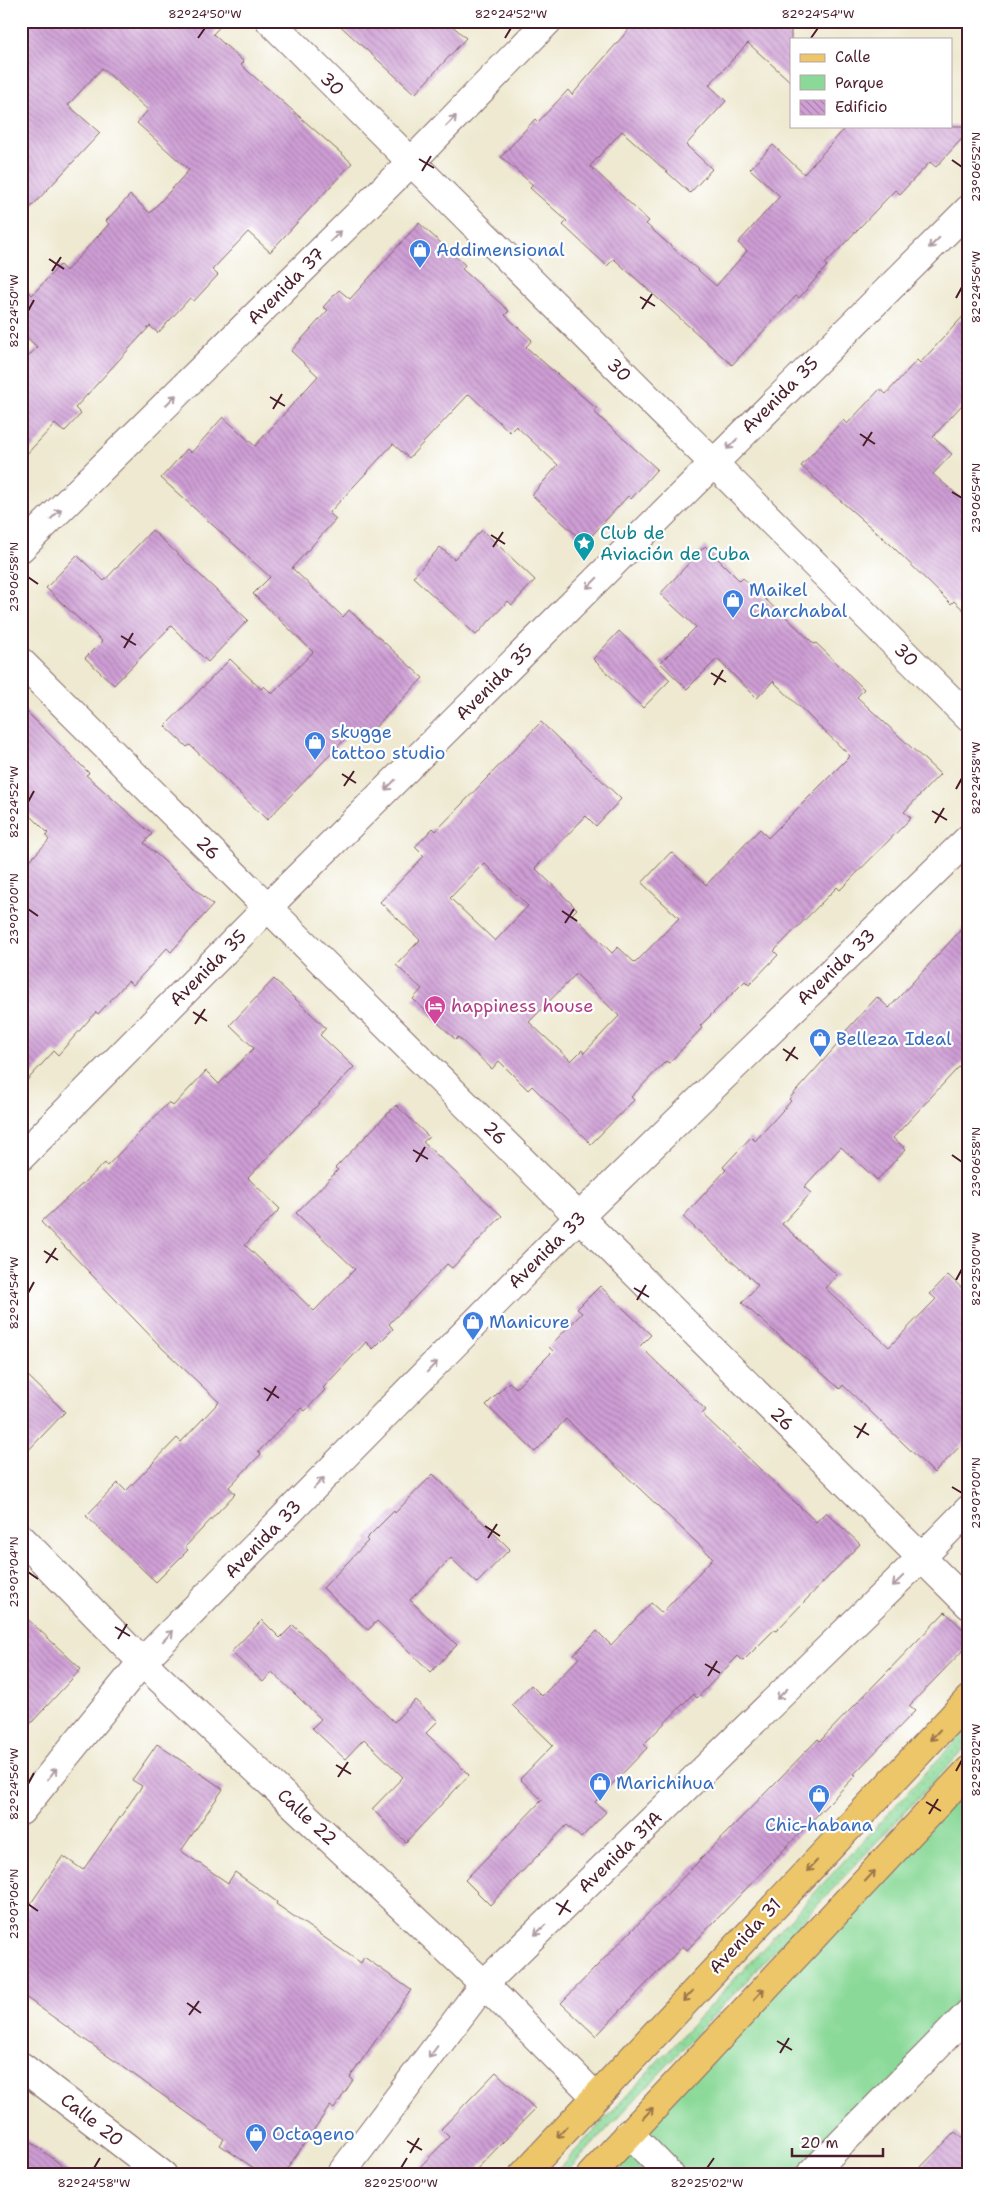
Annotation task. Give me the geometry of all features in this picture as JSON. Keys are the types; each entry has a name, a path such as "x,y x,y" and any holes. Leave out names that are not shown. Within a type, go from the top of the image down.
{"main road":[{"name":"Avenida 31","path":"523,2175 969,1699"},
{"path":"591,2175 969,1770"}],"street":[{"name":"30","path":"270,21 969,718"},
{"name":"Avenida 37","path":"21,548 411,162 548,21"},
{"name":"Avenida 35","path":"21,1157 712,463 969,209"},
{"name":"26","path":"21,662 969,1606"},
{"name":"Avenida 33","path":"21,1812 142,1662 580,1217 969,838"},
{"name":"Avenida 31A","path":"340,2175 484,1984 922,1558 969,1509"},
{"name":"Calle 22","path":"21,1538 142,1662 484,1984 595,2096"},
{"path":"810,2175 969,2013"},
{"name":"Calle 20","path":"21,2066 163,2175"},
{"path":"629,2133 670,2175"}],"green space":[{"path":"969,1726 969,1744 564,2175 553,2175"},
{"path":"969,1770 969,2013 810,2175 591,2175"}],"building":[{"path":"21,21 225,21 213,34 244,62 241,65 352,163 270,252 248,232 212,270 218,275 194,301 190,298 158,333 150,326 75,408 81,414 64,432 55,424 21,460 21,365 37,347 21,332 21,285 32,295 60,265 66,271 109,224 106,221 130,195 150,213 189,170 137,123 148,110 102,68 68,105 100,133 21,218"},
{"path":"335,21 447,21 466,38 415,94"},
{"path":"636,21 791,21 790,81 748,43 709,85 726,101 686,145 712,169 690,193 622,131 590,166 649,221 646,224 716,286 747,251 738,243 780,196 750,169 773,145 804,174 845,128 952,128 952,126 969,126 969,131 936,167 930,162 900,194 895,190 825,264 827,266 799,298 796,296 732,365 614,259 607,266 563,225 567,221 530,188 533,185 501,157 535,119 538,122 568,90 572,95"},
{"path":"419,223 465,265 462,269 509,311 505,315 532,340 526,347 597,409 594,412 657,469 631,499 628,496 585,543 532,495 558,465 516,426 510,432 469,394 409,458 393,444 329,513 336,519 292,568 343,617 349,610 423,678 362,741 352,732 267,820 190,745 187,747 165,726 230,659 261,689 264,686 272,694 313,652 253,594 270,577 161,478 187,449 191,453 223,417 255,446 318,376 291,351 328,310 323,307 339,290 350,299"},
{"path":"969,310 969,397 933,437 952,454 933,474 969,505 969,615 954,601 951,604 891,545 801,466 843,420 847,424 880,389 886,394 917,360 920,363"},
{"path":"152,530 248,620 208,662 171,626 114,685 85,658 102,641 46,588 77,555 104,581"},
{"path":"482,530 535,580 512,605 508,601 476,635 413,577 440,547 454,559"},
{"path":"705,546 740,581 743,578 864,689 857,697 940,774 904,812 911,818 840,890 837,887 774,951 778,955 749,985 745,981 700,1026 702,1028 669,1063 666,1061 631,1097 634,1100 591,1144 532,1086 528,1090 499,1061 492,1069 458,1037 456,1040 413,999 422,989 396,965 420,940 380,902 424,856 415,847 433,828 436,831 541,722 621,799 596,826 586,816 535,868 577,909 572,914 612,953 618,947 635,963 679,918 642,883 671,852 706,885 760,829 768,838 850,756 773,681 757,698 717,659 687,689 660,663 696,627 660,594","holes":["484,863 528,906 495,941 450,898","576,974 619,1016 584,1053 582,1050 571,1061 529,1022"]},
{"path":"619,631 670,680 643,708 593,659"},
{"path":"21,706 89,773 86,775 152,834 144,843 213,905 171,952 167,948 133,985 128,981 98,1014 96,1012 58,1055 54,1051 21,1087 21,870 49,840 46,836 48,833 21,806"},
{"path":"969,921 969,1056 893,1138 906,1149 877,1180 841,1147 804,1187 811,1193 782,1224 837,1275 825,1288 889,1347 936,1299 930,1294 948,1275 969,1295 969,1437 934,1473 843,1385 840,1389 742,1303 758,1285 683,1217 726,1170 723,1167 751,1137 755,1141 791,1101 789,1099 845,1036 843,1034 877,997 889,1008"},
{"path":"274,979 326,1028 320,1035 354,1067 248,1178 280,1209 245,1245 314,1311 355,1269 296,1213 338,1170 335,1168 396,1105 429,1137 423,1142 502,1216 452,1268 447,1264 389,1324 393,1329 373,1349 366,1342 323,1388 325,1390 305,1411 301,1408 258,1452 261,1454 229,1487 235,1494 185,1547 188,1550 156,1582 86,1516 118,1483 126,1491 177,1438 181,1442 219,1402 162,1348 41,1222 105,1163 107,1166 169,1102 173,1106 206,1071 219,1084 254,1048 230,1025"},
{"path":"600,1286 651,1335 640,1346 706,1410 702,1414 816,1522 826,1512 860,1544 776,1631 774,1630 743,1661 738,1656 697,1698 693,1694 644,1744 647,1748 595,1802 606,1812 581,1838 567,1825 490,1905 465,1880 542,1800 520,1779 553,1745 512,1705 531,1685 542,1696 579,1658 574,1654 597,1631 611,1645 651,1603 662,1613 713,1558 566,1419 535,1452 486,1405 509,1382 516,1388 553,1351 549,1347 582,1313 577,1309"},
{"path":"21,1369 65,1412 21,1458"},
{"path":"433,1474 510,1549 477,1583 451,1558 410,1600 457,1645 431,1672 377,1621 368,1630 323,1588 368,1541 366,1539 394,1511 395,1513"},
{"path":"945,1612 969,1635 969,1644 909,1706 915,1711 687,1950 683,1946 596,2036 561,2003 818,1739 820,1741"},
{"path":"21,1613 81,1669 21,1734"},
{"path":"262,1620 280,1638 293,1625 394,1722 415,1700 438,1721 426,1733 469,1775 406,1842 372,1809 403,1777 364,1739 345,1759 312,1728 321,1719 272,1672 263,1682 231,1652"},
{"path":"157,1744 223,1789 181,1851 228,1883 235,1872 277,1902 276,1904 361,1963 364,1957 411,1990 350,2077 353,2080 334,2109 330,2106 283,2175 264,2175 220,2145 224,2139 21,1994 21,1918 63,1856 83,1870 142,1786 132,1780"},
{"path":"496,2072 535,2109 471,2175 412,2175 449,2137 441,2129"},
{"path":"955,2132 969,2145 969,2175 913,2175"},
{"path":"21,2134 74,2175 21,2175"}],"place":[{"name":"Addimensional","path":"420,269"},
{"name":"Club de Aviación de Cuba","path":"584,562"},
{"name":"Maikel Charchabal","path":"733,619"},
{"name":"skugge tattoo studio","path":"315,761"},
{"name":"happiness house","path":"435,1025"},
{"name":"Belleza Ideal","path":"820,1058"},
{"name":"Manicure","path":"473,1341"},
{"name":"Marichihua","path":"600,1802"},
{"name":"Chic-habana","path":"819,1814"},
{"name":"Octageno","path":"256,2153"}]}
